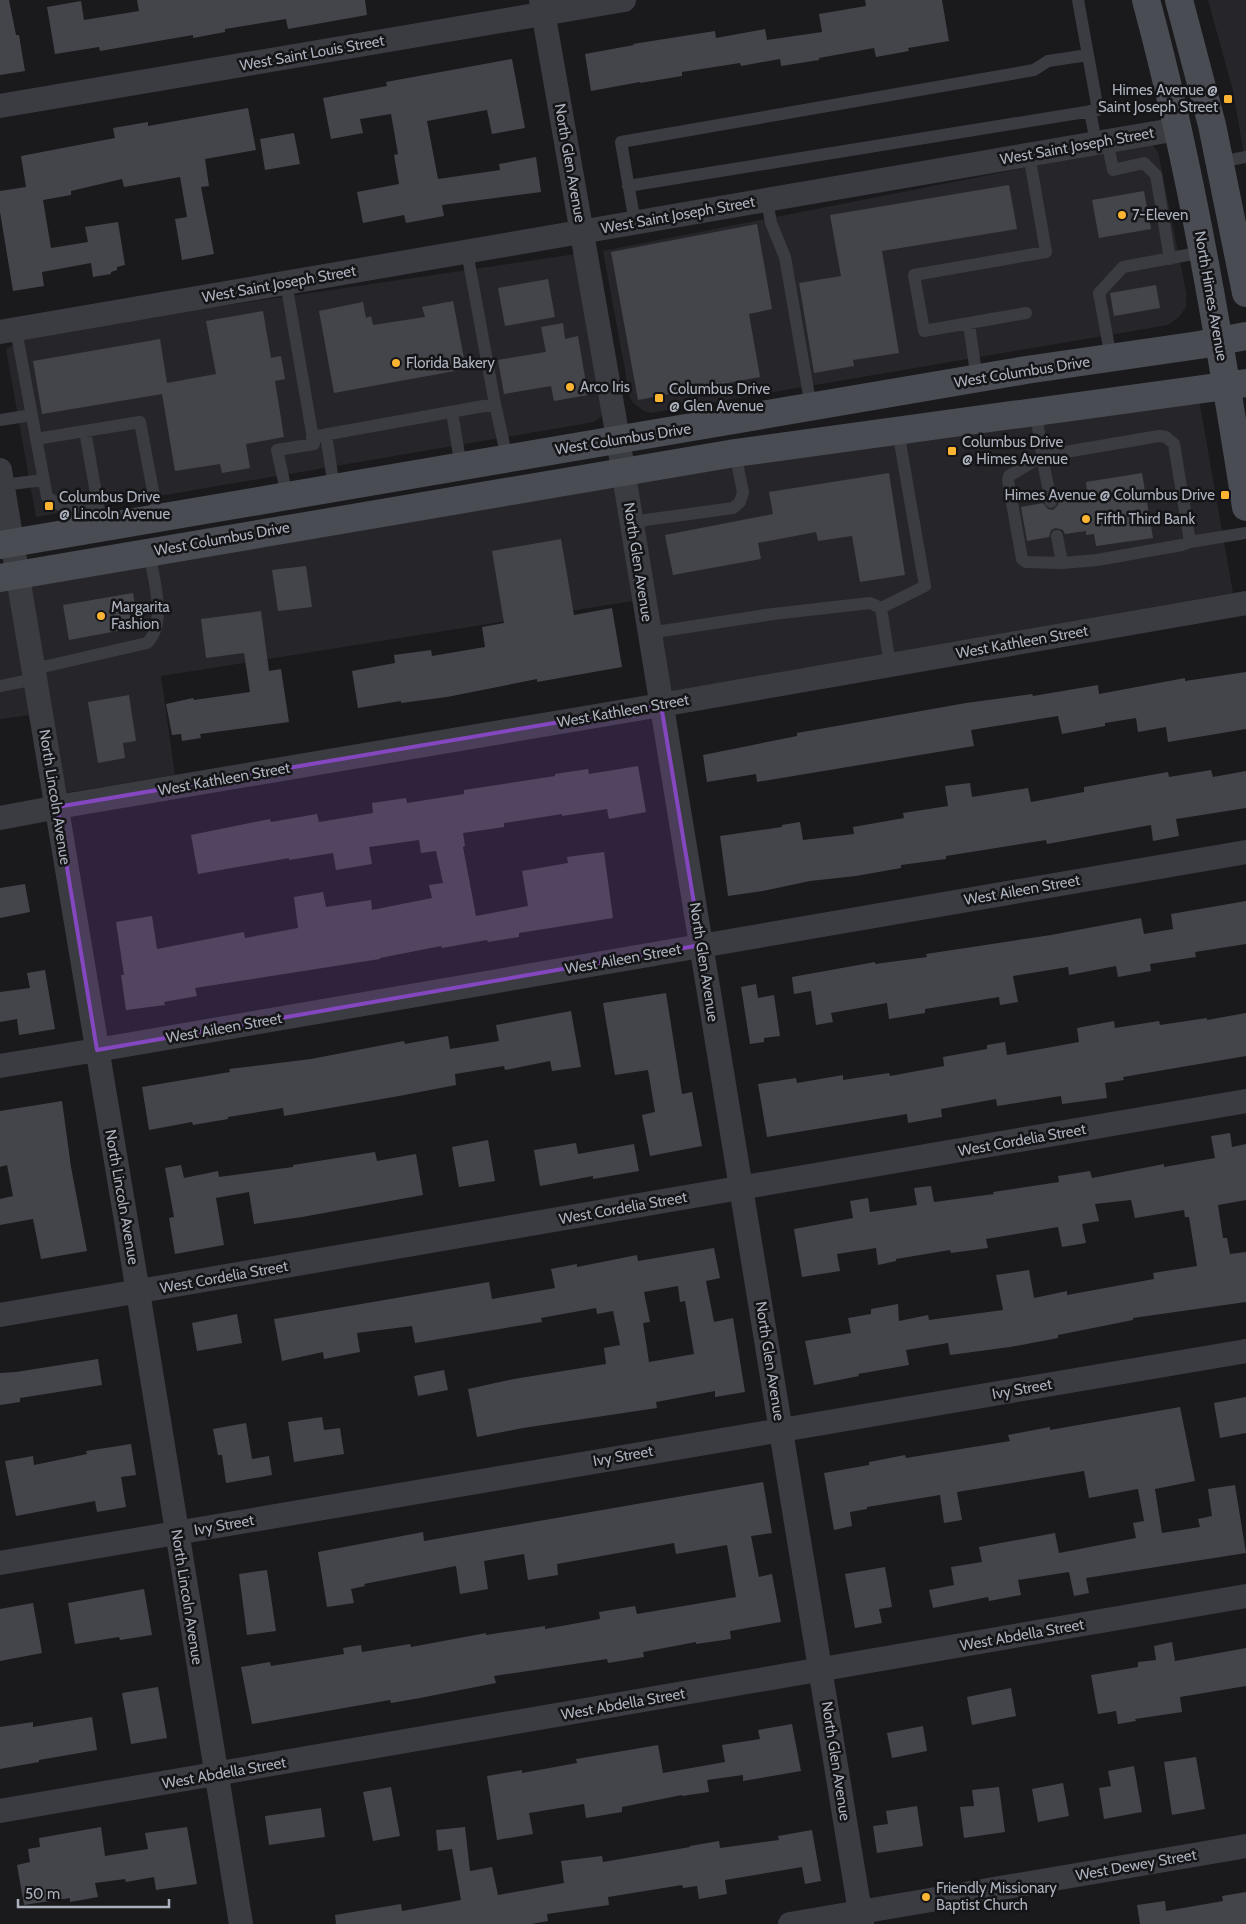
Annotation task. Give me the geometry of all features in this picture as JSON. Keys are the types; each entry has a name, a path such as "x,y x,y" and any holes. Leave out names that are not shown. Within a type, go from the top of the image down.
{"main road":[{"name":"North Himes Avenue","path":"1146,0 1178,129 1219,341 1237,384 1246,507"},
{"path":"1179,0 1220,162 1246,293"},
{"name":"West Columbus Drive","path":"7,544 70,521 100,515 158,517 617,439 1246,336"},
{"name":"West Columbus Drive","path":"9,576 735,453 1237,384"}],"street":[{"name":"West Saint Louis Street","path":"0,106 542,7 624,0"},
{"name":"North Glen Avenue","path":"542,7 623,471 861,1918"},
{"name":"West Saint Joseph Street","path":"8,331 1178,129"},
{"name":"North Lincoln Avenue","path":"1,478 9,576 35,674 241,1924"},
{"name":"West Kathleen Street","path":"0,818 1246,603"},
{"name":"West Aileen Street","path":"0,1066 1246,852"},
{"name":"West Cordelia Street","path":"0,1315 1246,1101"},
{"name":"Ivy Street","path":"0,1563 1246,1351"},
{"name":"West Abdella Street","path":"0,1811 1246,1596"},
{"name":"West Dewey Street","path":"790,1924 861,1918 1246,1846"}],"lane":[{"path":"1078,0 1088,55 1094,110 1102,141 1113,170 1144,163 1156,175 1170,259"},
{"path":"635,223 621,142 1034,70 1048,61 1088,55"},
{"path":"628,186 1094,110"},
{"path":"1026,313 924,332 914,275 1046,252 1029,154"},
{"path":"1220,162 1246,158"},
{"path":"767,200 771,223 785,257 811,407"},
{"path":"467,252 507,458"},
{"path":"1111,358 1099,293 1123,267 1203,252"},
{"path":"286,283 314,444 277,450 286,495"},
{"path":"969,324 977,380"},
{"path":"8,331 32,414 47,497 70,521"},
{"path":"312,437 495,404"},
{"path":"452,412 461,467"},
{"path":"1036,412 1051,502"},
{"path":"0,420 32,414"},
{"path":"36,439 140,422 158,517"},
{"path":"881,608 925,586 898,430"},
{"path":"85,431 100,515"},
{"path":"326,435 334,488"},
{"path":"1190,542 1174,444 1166,437 1159,436 1042,456 1011,473 1008,480 1022,559 1026,562 1062,563 1097,560 1190,542 1246,534"},
{"path":"631,522 733,508 740,502 743,492 735,453"},
{"path":"1,478 43,480"},
{"path":"1057,536 1062,563"},
{"path":"0,686 35,674 147,644 153,638 159,617 149,551"},
{"path":"649,633 782,612 870,603 881,608"},
{"path":"881,608 890,665"}],"highlighted area":[{"path":"661,705 701,945 97,1050 57,807"}],"shaded area":[{"path":"1208,0 1246,0 1246,167 1233,91"},
{"path":"1151,143 1158,152 1186,292 1186,307 1179,317 1168,325 651,413 644,411 633,403 630,397 603,251"},
{"path":"576,254 604,405 601,417 594,422 36,517 6,349 25,339 72,328"},
{"path":"1195,377 1233,593 670,692 632,464"},
{"path":"611,467 633,601 161,676 175,775 65,793 28,568"},
{"path":"7,572 31,715 0,719 0,573"}],"building":[{"path":"0,0 9,0 16,35 19,35 25,71 0,75"},
{"path":"137,0 365,0 367,15 288,29 286,19 225,29 225,32 193,38 193,35 100,51 99,47 55,54 47,7 81,1 84,20 139,11"},
{"path":"865,0 942,0 949,41 908,48 909,51 876,57 874,48 781,66 780,59 741,66 740,63 682,72 682,76 591,91 585,54 715,31 716,38 765,29 767,40 822,32 819,14 866,6"},
{"path":"512,59 525,128 492,134 487,110 427,121 438,179 500,170 499,164 536,157 541,192 442,205 444,216 406,223 404,215 363,223 357,192 399,184 394,155 398,154 391,114 360,119 363,133 331,139 323,98 387,86 386,82"},
{"path":"248,108 256,150 205,159 209,186 201,187 214,254 182,260 175,219 187,217 180,177 124,187 122,179 71,191 71,195 43,200 51,248 88,242 85,227 118,222 125,265 117,267 117,270 111,272 111,274 93,277 91,263 42,272 44,286 13,291 0,212 0,191 26,187 21,156 115,138 113,128 148,122 148,126"},
{"path":"294,133 300,164 265,170 260,139"},
{"path":"1009,185 1017,229 882,251 899,353 853,360 854,366 814,373 799,283 841,276 830,215"},
{"name":"7-Eleven","path":"1144,191 1151,229 1099,238 1092,200"},
{"path":"757,224 772,309 749,314 760,377 638,400 611,252"},
{"path":"548,279 555,317 505,326 498,288"},
{"path":"1156,285 1160,308 1114,316 1110,293"},
{"path":"453,301 466,369 334,393 319,311 363,302 366,318 371,316 373,325 425,317 422,307"},
{"path":"263,311 271,358 281,356 285,379 275,381 284,437 246,444 250,468 222,473 220,464 175,471 162,394 42,414 33,361 160,339 167,383 216,374 206,321"},
{"path":"563,323 565,339 578,336 588,395 554,401 551,386 504,394 498,360 546,352 541,327"},
{"path":"889,473 905,575 860,582 852,536 818,541 816,532 758,543 761,559 673,575 665,535 773,514 769,492"},
{"name":"Fifth Third Bank","path":"1142,473 1153,538 1096,546 1094,534 1086,535 1086,531 1065,534 1063,530 1056,528 1051,530 1049,537 1027,541 1021,507 1043,503 1048,509 1053,510 1059,501 1081,497 1080,493 1087,492 1086,482"},
{"path":"561,539 574,615 612,608 622,667 537,682 537,679 447,697 401,703 401,701 358,708 352,671 395,663 394,655 431,650 432,656 485,647 482,627 504,623 492,551"},
{"path":"306,566 312,607 278,611 272,570"},
{"name":"Margarita Fashion","path":"133,593 139,627 69,640 63,605"},
{"path":"261,611 269,671 281,669 289,722 200,734 201,738 182,741 181,734 172,735 166,704 193,698 194,700 250,692 244,653 206,658 201,619"},
{"path":"1246,672 1246,729 1168,742 1166,727 1138,732 1136,718 1105,723 1105,726 1062,734 1058,716 971,730 974,746 757,782 756,774 707,782 703,755 797,736 797,733 966,703 1032,694 1033,696 1098,685 1099,694 1185,678 1185,681"},
{"path":"129,695 136,741 123,743 125,758 98,763 88,702"},
{"path":"638,766 646,812 609,819 607,809 562,816 562,814 504,823 504,827 463,833 465,846 463,847 476,916 528,906 522,871 568,863 567,857 604,852 613,918 519,933 519,937 488,942 487,940 442,948 441,946 380,959 195,988 197,996 164,1002 165,1005 126,1010 121,975 124,975 116,922 152,916 157,949 244,932 245,938 298,928 294,897 323,892 326,907 371,900 372,910 432,898 429,885 443,883 436,851 421,853 419,840 369,847 372,864 336,870 333,853 289,860 289,858 198,874 191,835 270,819 271,822 317,814 319,822 373,813 372,803 406,798 407,803 464,794 464,790 555,776 555,774 588,769 589,774"},
{"path":"1211,770 1213,777 1246,771 1246,808 1176,819 1179,836 1153,841 1151,825 1047,844 1046,840 946,856 946,859 901,865 901,868 856,876 810,881 728,896 720,836 782,827 782,825 800,822 803,840 854,834 853,827 904,818 903,813 948,806 945,786 970,783 972,797 1028,788 1031,802 1084,792 1084,787 1168,772 1169,777"},
{"path":"25,884 30,912 0,918 0,888"},
{"path":"1246,901 1246,944 1195,952 1196,957 1150,964 1151,971 1118,977 1116,966 1069,975 1068,967 1013,976 1018,1002 1000,1005 999,997 925,1009 925,1013 889,1019 887,1003 831,1013 833,1022 816,1025 811,991 794,994 792,977 875,962 875,964 927,957 926,954 1051,935 1141,918 1144,934 1173,929 1171,914"},
{"path":"45,970 55,1029 19,1035 17,1019 0,1022 0,992 30,988 27,973"},
{"path":"756,984 758,998 774,995 780,1036 764,1038 764,1042 750,1044 741,987"},
{"path":"666,993 682,1094 692,1092 702,1146 650,1156 642,1115 655,1112 648,1070 615,1075 603,1003"},
{"path":"571,1011 581,1067 552,1071 550,1061 505,1070 504,1066 455,1074 456,1085 399,1096 284,1116 283,1108 193,1125 192,1122 149,1130 142,1087 230,1072 229,1069 311,1059 404,1041 405,1044 448,1036 450,1049 499,1041 496,1025"},
{"path":"1246,1013 1246,1056 1123,1077 1124,1080 1105,1083 1107,1098 1062,1104 1061,1096 997,1106 996,1099 941,1109 942,1117 908,1123 907,1114 767,1137 758,1084 796,1078 797,1083 843,1075 843,1080 889,1073 890,1076 944,1066 943,1057 987,1049 987,1045 1005,1042 1007,1055 1079,1042 1077,1028 1114,1021 1115,1028 1159,1021 1160,1025 1207,1018 1207,1020"},
{"path":"62,1101 71,1167 87,1251 41,1259 33,1219 0,1225 0,1199 13,1196 7,1165 0,1167 0,1111"},
{"path":"1230,1133 1232,1147 1246,1144 1246,1200 1218,1205 1223,1238 1227,1238 1230,1254 1246,1252 1246,1302 1133,1318 1133,1320 1058,1335 1058,1338 1010,1347 950,1355 948,1343 906,1350 909,1365 858,1374 859,1376 814,1385 805,1341 851,1333 848,1318 871,1314 871,1309 898,1304 899,1321 928,1315 929,1320 1003,1310 996,1275 1029,1270 1034,1298 1067,1291 1067,1295 1154,1279 1153,1273 1197,1266 1189,1217 1185,1217 1184,1210 1135,1218 1131,1200 1095,1204 1099,1221 1082,1224 1086,1243 1062,1247 1058,1227 986,1239 988,1248 951,1253 950,1250 896,1259 896,1261 878,1265 876,1248 837,1254 840,1271 802,1277 794,1229 853,1218 850,1201 868,1198 870,1212 917,1205 914,1188 931,1186 934,1202 994,1194 993,1192 1059,1182 1058,1176 1090,1171 1092,1178 1164,1164 1164,1167 1215,1158 1211,1136"},
{"path":"488,1140 495,1181 459,1187 452,1147"},
{"path":"576,1143 578,1154 634,1144 639,1171 593,1179 593,1176 540,1186 534,1150"},
{"path":"375,1152 377,1161 416,1154 423,1195 254,1224 249,1192 216,1198 224,1245 175,1254 169,1218 174,1217 165,1168 181,1165 184,1178 218,1171 219,1177 293,1167 293,1165"},
{"path":"714,1248 720,1278 706,1281 714,1322 733,1318 745,1392 715,1397 715,1391 656,1402 657,1408 523,1428 477,1437 468,1389 514,1379 606,1364 604,1348 620,1345 613,1311 597,1314 596,1308 541,1318 542,1322 415,1343 412,1326 357,1333 360,1352 324,1359 323,1352 282,1361 274,1319 489,1282 492,1299 555,1288 551,1269 577,1264 577,1267 637,1255 638,1261","holes":["678,1286 680,1302 685,1301 694,1354 649,1362 643,1323 650,1322 644,1292"]},
{"path":"237,1314 242,1343 197,1351 192,1323"},
{"path":"98,1359 102,1385 20,1398 20,1402 0,1405 0,1373"},
{"path":"444,1370 448,1390 418,1396 414,1376"},
{"path":"1246,1397 1246,1433 1220,1438 1214,1403"},
{"path":"1180,1407 1195,1481 1155,1489 1162,1533 1200,1527 1198,1519 1212,1516 1208,1489 1235,1485 1246,1553 1086,1578 1089,1593 1074,1596 1069,1572 1018,1580 1021,1595 989,1601 988,1597 933,1608 929,1590 954,1585 951,1567 982,1562 979,1547 1055,1533 1059,1553 1136,1538 1133,1523 1144,1521 1138,1489 1089,1498 1084,1471 957,1492 962,1520 944,1523 940,1495 867,1507 867,1509 850,1512 852,1526 834,1530 824,1473 869,1465 869,1462 905,1455 906,1458 1010,1441 1008,1435 1050,1427 1050,1430"},
{"path":"322,1417 324,1430 340,1428 344,1454 294,1462 288,1422"},
{"path":"246,1423 252,1459 269,1456 272,1475 226,1483 222,1455 218,1455 213,1429"},
{"path":"131,1444 136,1475 121,1477 126,1507 97,1512 95,1501 16,1516 5,1461 33,1456 34,1465 87,1454 86,1451"},
{"path":"763,1482 772,1533 751,1536 759,1577 772,1574 781,1622 730,1631 731,1639 696,1644 696,1642 643,1652 644,1657 608,1663 607,1659 494,1676 496,1683 391,1703 390,1700 252,1724 241,1667 270,1662 271,1666 344,1654 343,1648 361,1645 362,1652 410,1644 411,1647 486,1633 486,1635 545,1626 545,1629 600,1619 599,1612 635,1606 637,1614 736,1597 727,1545 676,1554 674,1543 557,1564 558,1575 528,1580 524,1554 484,1561 488,1589 460,1594 456,1566 364,1584 365,1586 351,1589 354,1603 327,1607 318,1552 423,1532 424,1541"},
{"path":"885,1567 892,1607 879,1609 882,1623 855,1628 845,1574"},
{"path":"267,1570 276,1631 247,1635 239,1574"},
{"path":"144,1589 152,1635 120,1640 119,1637 75,1644 68,1603"},
{"path":"33,1603 42,1653 0,1661 0,1609"},
{"path":"1172,1642 1175,1661 1246,1648 1246,1686 1180,1697 1182,1712 1135,1719 1136,1721 1118,1724 1116,1711 1098,1714 1091,1675 1138,1667 1138,1662 1156,1660 1154,1646"},
{"path":"158,1687 167,1738 131,1744 122,1693"},
{"path":"1011,1688 1016,1716 972,1725 967,1697"},
{"path":"92,1717 97,1750 0,1769 0,1727 33,1722 33,1727"},
{"path":"792,1724 801,1771 743,1781 743,1775 707,1780 709,1792 682,1795 622,1807 622,1812 586,1818 584,1804 529,1813 533,1834 497,1840 487,1776 522,1770 522,1773 577,1763 576,1759 658,1745 663,1773 725,1762 722,1745 760,1739 758,1730"},
{"path":"923,1726 927,1751 892,1758 887,1733"},
{"path":"1196,1757 1205,1809 1172,1815 1164,1762"},
{"path":"1134,1766 1142,1812 1104,1819 1099,1788 1111,1786 1108,1771"},
{"path":"1063,1783 1069,1816 1038,1822 1032,1789"},
{"path":"391,1787 400,1836 373,1841 363,1792"},
{"path":"999,1787 1005,1832 964,1838 960,1807 974,1806 972,1790"},
{"path":"917,1806 923,1846 877,1853 873,1826 888,1824 886,1811"},
{"path":"321,1808 325,1837 269,1845 265,1816"},
{"path":"101,1827 105,1856 148,1849 145,1833 187,1827 197,1884 156,1890 154,1877 126,1882 125,1879 95,1883 98,1897 70,1902 70,1898 24,1905 17,1865 30,1862 28,1849 40,1847 39,1838"},
{"path":"465,1827 470,1871 492,1867 498,1895 564,1883 561,1861 602,1856 603,1862 719,1841 720,1848 779,1840 778,1836 812,1830 821,1881 805,1884 802,1867 725,1880 727,1894 699,1899 697,1886 683,1888 682,1885 608,1897 609,1905 547,1914 548,1921 531,1924 336,1924 335,1915 401,1904 402,1911 461,1900 452,1849 438,1851 436,1830"},
{"path":"1246,1892 1246,1924 1140,1924 1137,1905 1165,1901 1166,1911 1223,1901 1222,1896"}],"place":[{"name":"Himes Avenue @ Saint Joseph Street","path":"1228,99"},
{"name":"7-Eleven","path":"1122,215"},
{"name":"Florida Bakery","path":"396,363"},
{"name":"Arco Iris","path":"570,387"},
{"name":"Columbus Drive @ Glen Avenue","path":"659,398"},
{"name":"Columbus Drive @ Himes Avenue","path":"952,451"},
{"name":"Himes Avenue @ Columbus Drive","path":"1225,495"},
{"name":"Columbus Drive @ Lincoln Avenue","path":"49,506"},
{"name":"Fifth Third Bank","path":"1086,519"},
{"name":"Margarita Fashion","path":"101,616"},
{"name":"Friendly Missionary Baptist Church","path":"926,1897"}]}
